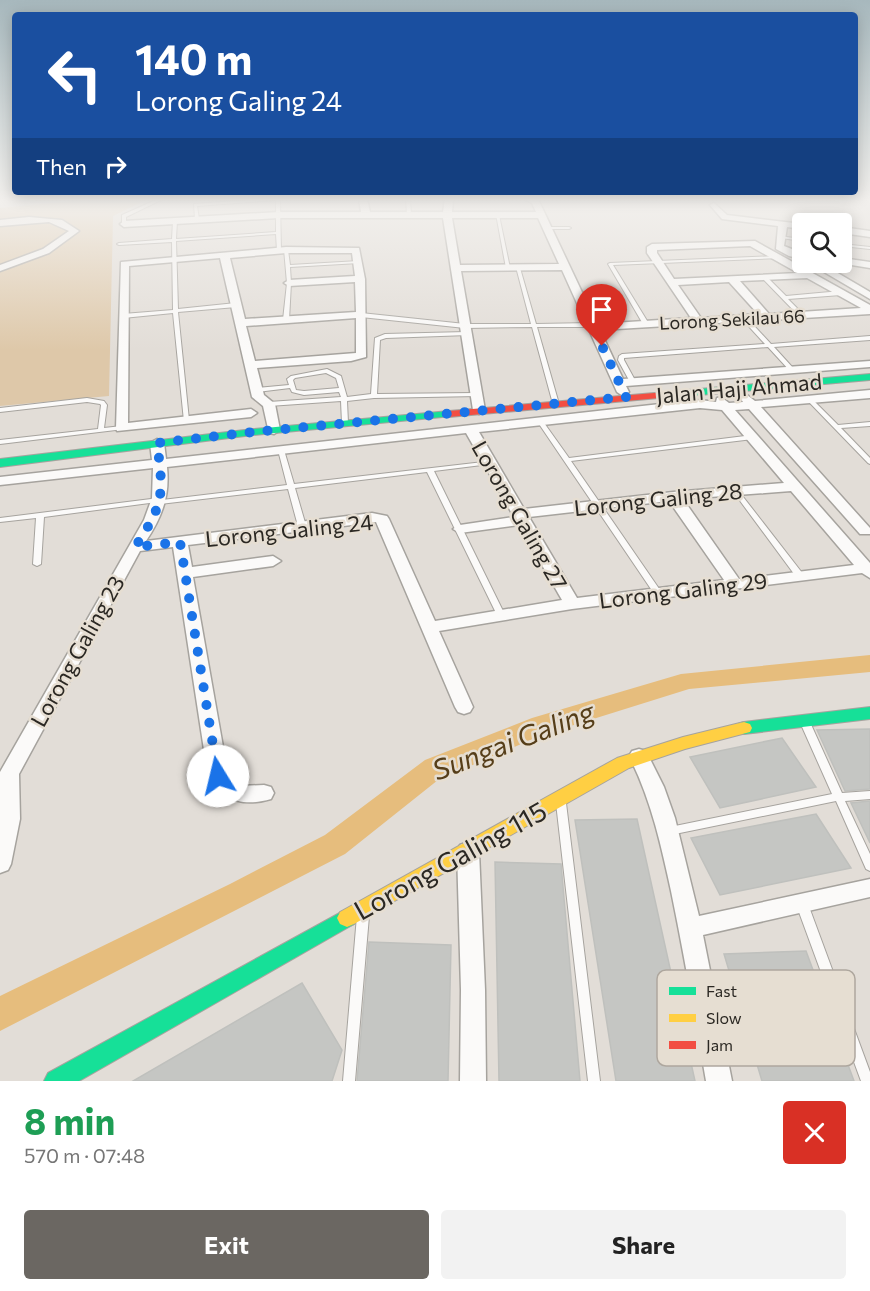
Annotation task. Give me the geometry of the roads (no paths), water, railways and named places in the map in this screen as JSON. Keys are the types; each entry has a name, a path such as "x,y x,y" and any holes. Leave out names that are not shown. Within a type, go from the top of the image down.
{"street":[{"path":"0,268 48,249"},
{"path":"453,249 479,410"},
{"path":"557,249 626,397"},
{"path":"651,249 699,321"},
{"path":"762,249 870,310"},
{"path":"251,365 361,357 360,279 356,250 282,250 124,264 122,428 251,413"},
{"path":"224,254 251,365 274,430"},
{"path":"852,262 870,265"},
{"path":"456,268 565,267"},
{"path":"829,273 870,296"},
{"path":"672,282 809,275"},
{"path":"289,283 360,279"},
{"path":"733,280 766,317"},
{"path":"841,280 870,283"},
{"name":"Lorong Sekilau 66","path":"593,326 870,310"},
{"path":"240,322 361,315"},
{"path":"619,383 870,364"},
{"name":"Jalan Haji Ahmad","path":"0,463 253,432 479,410 870,377"},
{"path":"737,388 868,530"},
{"path":"711,390 868,571"},
{"name":"Lorong Galing 27","path":"572,604 471,430 689,405 726,406 870,394"},
{"path":"253,432 251,404 261,397"},
{"path":"0,482 471,430"},
{"name":"Lorong Galing 23","path":"4,782 135,547 154,518 160,501 160,465 157,443"},
{"name":"Lorong Galing 28","path":"460,529 596,504 795,486"},
{"path":"673,496 734,583"},
{"name":"Lorong Galing 24","path":"135,547 372,517 382,519 464,707"},
{"path":"836,532 868,530"},
{"path":"180,542 218,776 224,788 234,793 246,795 264,793"},
{"path":"185,573 273,561"},
{"name":"Lorong Galing 29","path":"430,627 572,604 734,583 868,571"},
{"name":"Lorong Galing 115","path":"56,1081 599,776 639,756 711,736 803,718 870,713"},
{"path":"639,756 651,776 669,832 698,970"},
{"path":"0,864 10,819 4,782"},
{"path":"468,851 473,990 473,1081"},
{"path":"690,928 870,888"},
{"path":"716,1066 719,1081"}],"lane":[{"path":"173,249 186,420"},
{"path":"507,249 534,325 556,404"},
{"path":"282,250 289,266 286,320"},
{"path":"646,324 610,264 777,257"},
{"path":"289,266 359,262"},
{"path":"765,278 801,315"},
{"path":"785,298 842,293"},
{"path":"123,316 236,305"},
{"path":"361,315 416,321 466,330"},
{"path":"744,318 792,370"},
{"path":"416,321 417,335"},
{"path":"374,396 376,339 385,336 534,325 593,326"},
{"path":"633,382 621,360 622,356 870,338"},
{"path":"341,390 304,393 294,391 290,380 293,377 327,371 339,376 344,399 345,423"},
{"path":"261,397 292,386"},
{"path":"261,397 344,399 374,396 476,395"},
{"path":"809,399 870,462"},
{"path":"0,410 87,400 102,402 104,405 101,430"},
{"path":"540,421 658,593"},
{"path":"836,427 870,424"},
{"path":"0,442 122,428"},
{"path":"566,460 753,437"},
{"path":"281,450 302,526"},
{"path":"0,520 490,462"},
{"path":"430,470 501,615"},
{"path":"735,490 800,576"},
{"path":"37,564 40,515"},
{"path":"803,718 870,866"},
{"path":"669,832 838,797 870,795"},
{"path":"561,798 594,1081"},
{"path":"802,904 826,970"},
{"path":"349,1081 363,909"},
{"path":"855,1048 867,1081"}],"water":[{"name":"Sungai Galing","path":"870,655 870,672 689,689 542,735 438,780 345,854 0,1031 0,996 325,835 425,760 532,718 681,674"}]}
